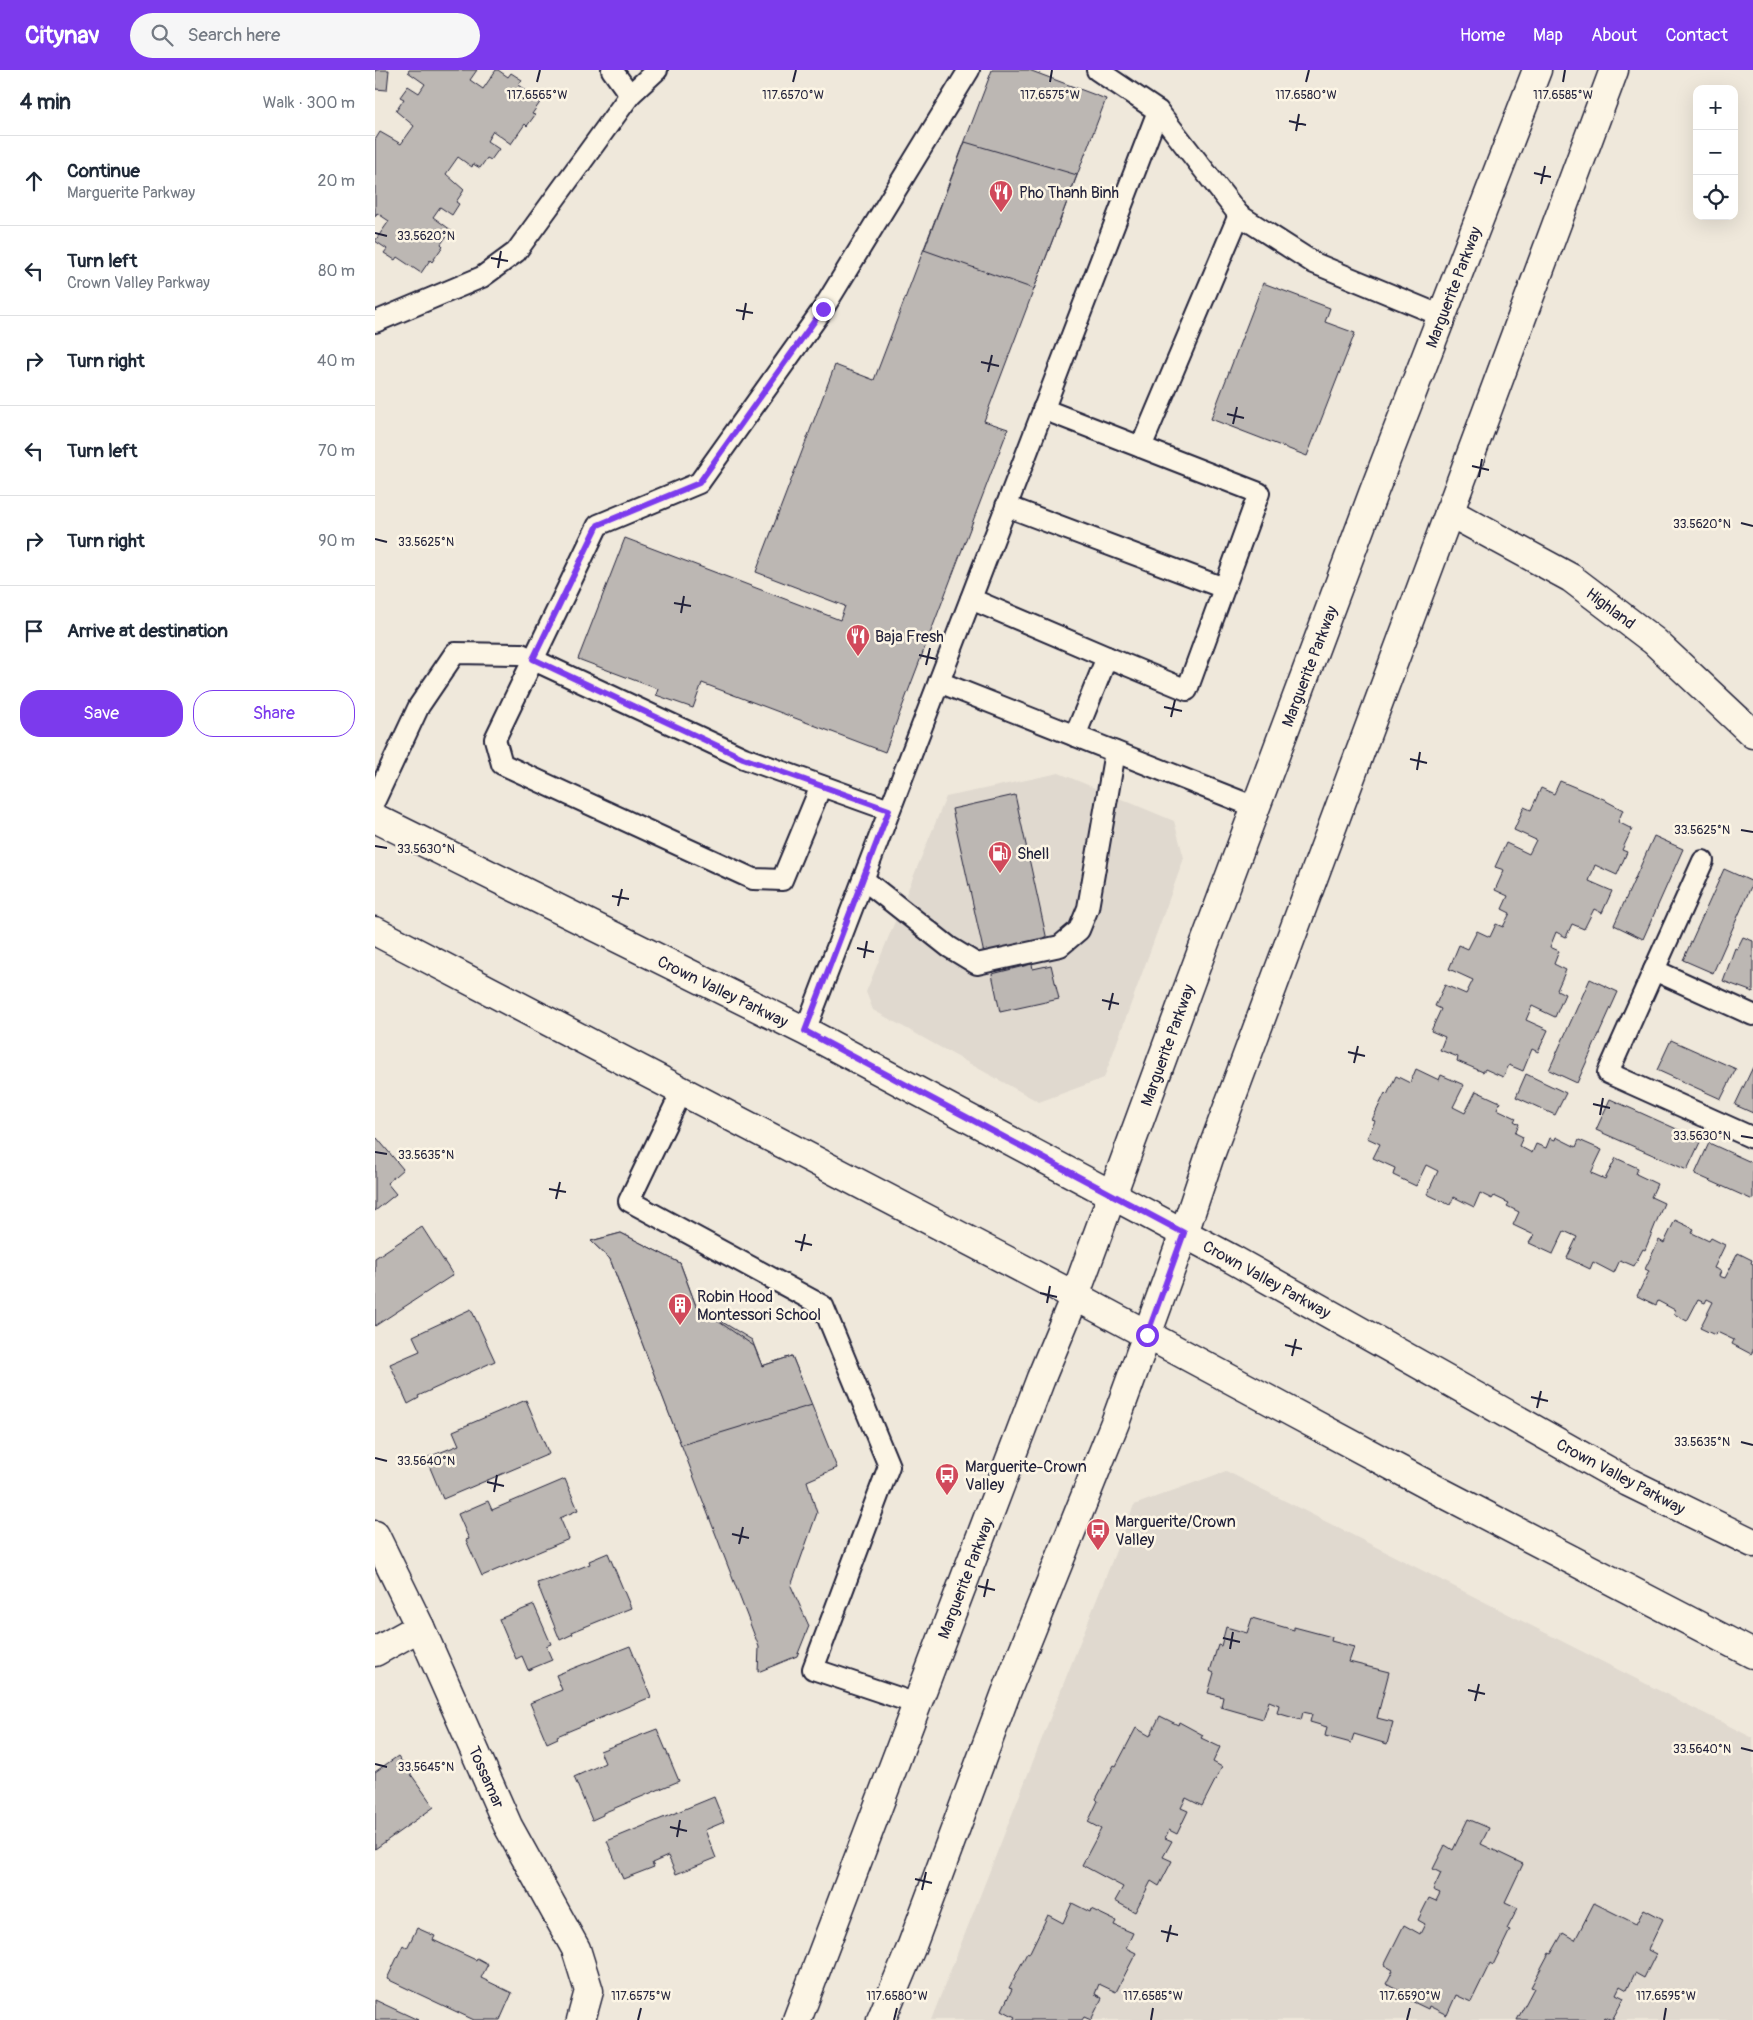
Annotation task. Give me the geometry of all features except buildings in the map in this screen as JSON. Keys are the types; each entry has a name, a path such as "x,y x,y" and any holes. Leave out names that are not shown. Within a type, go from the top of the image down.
{"main road":[{"name":"Marguerite Parkway","path":"797,2020 1041,1378 1075,1296 1255,807 1374,491 1537,70"},
{"path":"881,2020 911,1948 1006,1693 1116,1420 1184,1233 1209,1158 1614,70"},
{"name":"Highland","path":"1449,512 1571,578 1654,641 1753,734"},
{"name":"Crown Valley Parkway","path":"375,818 805,1031 1184,1233 1628,1482 1753,1544"},
{"path":"375,930 1075,1296 1439,1491 1753,1654"},
{"name":"Tossamar","path":"375,1534 421,1627 508,1826 576,1949 589,1991 581,2020"},
{"path":"375,1652 421,1627"}],"lane":[{"path":"612,70 630,95"},
{"path":"375,322 482,277 516,252 630,95 657,70"},
{"path":"821,786 782,880 753,879 503,764 495,739 598,525 699,483 823,309 969,70"},
{"path":"1097,70 1158,111 1239,214 1314,264 1442,316"},
{"path":"805,1031 1158,111"},
{"path":"1141,447 1239,214"},
{"path":"971,598 1107,658 1187,690 1259,493 1043,409"},
{"path":"1007,506 1225,588"},
{"path":"375,800 419,706 455,653 521,654 743,758 889,810"},
{"path":"1075,736 1107,658"},
{"path":"939,682 1255,807"},
{"path":"863,879 949,947 977,964 1060,946 1079,930 1088,908 1115,752"},
{"path":"1703,861 1608,1073 1753,1138"},
{"path":"1655,970 1753,1015"},
{"path":"682,1091 629,1201 823,1306 889,1466 813,1669 917,1704"}],"shaded area":[{"path":"1059,773 1174,821 1184,858 1104,1078 1039,1102 873,1010 866,992 946,797"},
{"path":"1226,1471 1753,1738 1753,2020 931,2020 1134,1505"}],"place":[{"name":"Pho Thanh Binh","path":"1001,213"},
{"name":"Baja Fresh","path":"858,657"},
{"name":"Shell","path":"1000,874"},
{"name":"Robin Hood Montessori School","path":"680,1326"},
{"name":"Marguerite-Crown Valley","path":"947,1496"},
{"name":"Marguerite/Crown Valley","path":"1098,1551"}],"route":[{"path":"823,309 699,483 598,525 533,659 743,758 889,810 805,1031 1184,1233 1147,1335"}]}
